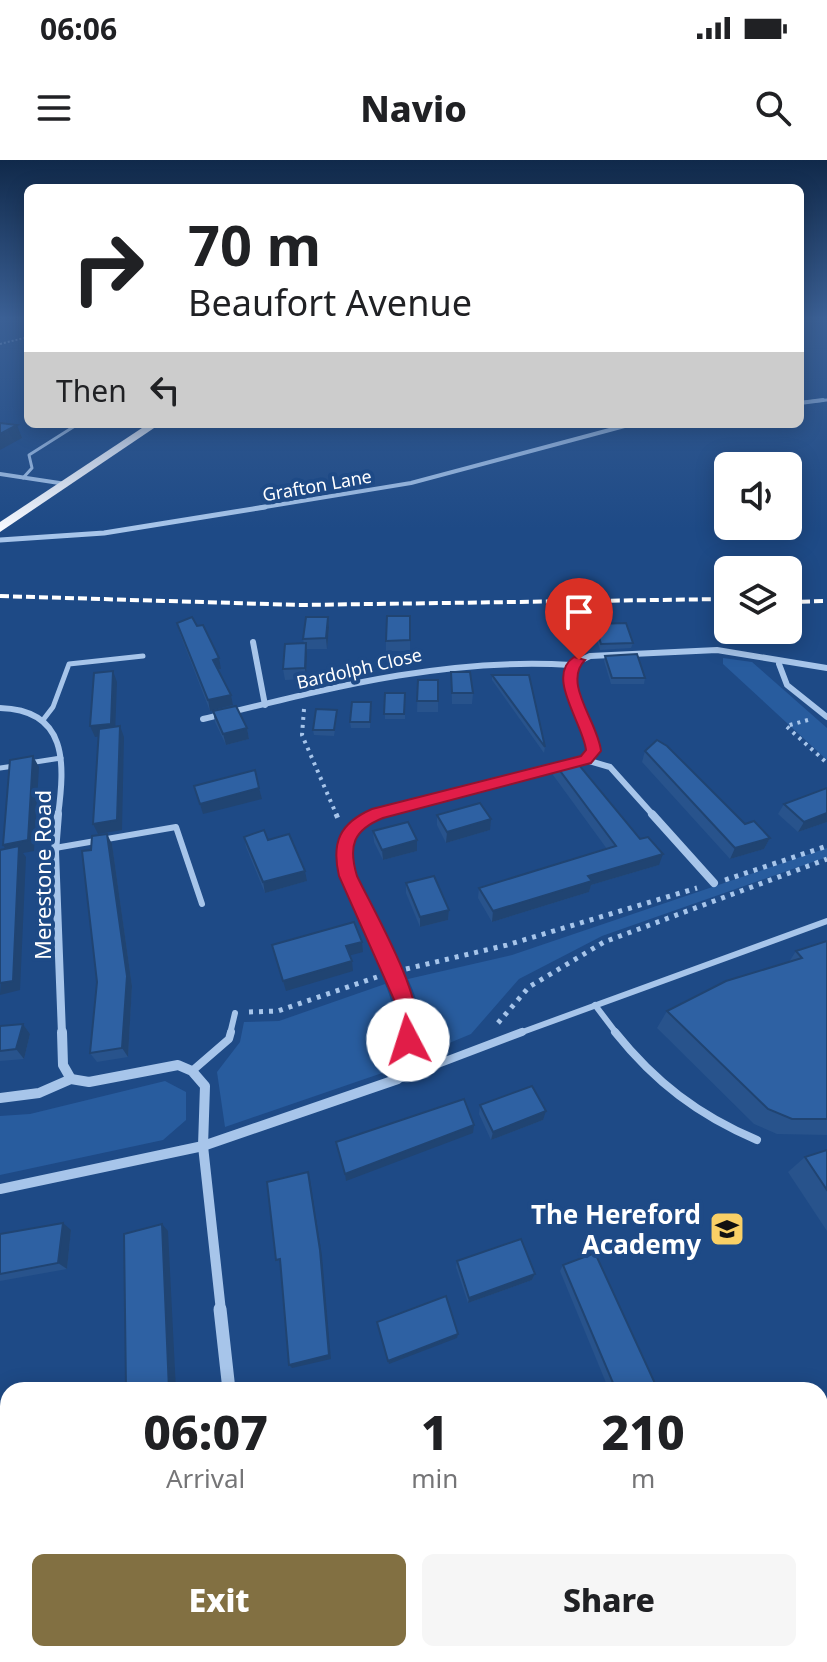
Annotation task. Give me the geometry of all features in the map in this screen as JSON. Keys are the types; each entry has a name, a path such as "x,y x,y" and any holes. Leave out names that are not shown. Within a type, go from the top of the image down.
{"highway":[{"path":"0,528 149,428"}],"street":[{"path":"804,403 827,400"},
{"name":"Grafton Lane","path":"0,540 104,533 411,483 617,428"},
{"path":"0,474 68,485"},
{"path":"253,641 265,705"},
{"path":"586,760 593,751 592,737 568,679 571,665 590,656 709,650 744,654 779,664 827,668"},
{"name":"Bardolph Close","path":"203,719 426,666 528,660 571,665"},
{"path":"779,664 787,685 826,716"},
{"path":"0,708 30,712 43,720"},
{"name":"Merestone Road","path":"43,720 54,732 61,758 55,848 63,1065 71,1079"},
{"path":"0,1189 203,1146 398,1079 408,1040 406,1004 348,876 343,855 345,837 360,821 378,813 586,760 610,767 714,883"},
{"path":"0,1098 39,1093 71,1079 89,1082 178,1065 192,1071 205,1086 203,1146 228,1382"}],"lane":[{"path":"23,478 32,468 29,455 71,428"},
{"path":"43,720 53,707 69,664 143,656"},
{"path":"0,768 61,758"},
{"path":"55,848 176,827 202,904"},
{"path":"398,1079 827,921"},
{"path":"595,1005 639,1064 662,1088 757,1140"},
{"path":"192,1071 229,1039 235,1013"}],"path":[{"path":"304,696 302,735 345,837"},
{"path":"826,716 786,726 827,763"},
{"path":"235,1013 278,1011 391,972 507,945 827,846"},
{"path":"490,1032 529,987 604,942 827,859"}],"shaded area":[{"path":"723,658 752,662 827,728 827,760 723,664"},
{"path":"827,848 827,857 602,936 519,979 471,1034 418,1056 420,1017 408,979 512,955"},
{"path":"385,984 395,1027 388,1071 225,1127 217,1072 240,1042 244,1022 279,1021"},
{"path":"165,1081 186,1092 186,1120 163,1140 0,1175 0,1116 30,1114"}],"building":[{"path":"0,423 17,425 0,434"},
{"path":"387,616 410,616 410,640 386,641"},
{"path":"192,617 197,626 203,625 219,658 213,660 231,695 208,700 177,623"},
{"path":"306,617 328,617 326,638 303,639"},
{"path":"626,623 633,643 601,644 595,624"},
{"path":"306,643 305,668 283,669 285,644"},
{"path":"637,654 645,678 612,678 605,656"},
{"path":"113,671 111,724 90,726 94,673"},
{"path":"451,672 470,672 473,693 452,693"},
{"path":"492,675 529,675 545,747"},
{"path":"418,680 438,680 438,701 417,701"},
{"path":"385,693 405,693 404,714 384,714"},
{"path":"352,702 371,702 370,722 350,722"},
{"path":"236,706 247,728 223,734 213,711"},
{"path":"316,709 337,710 334,730 313,730"},
{"path":"120,726 117,820 93,824 99,729"},
{"path":"657,740 667,746 745,824 754,821 770,838 735,848 645,751"},
{"path":"33,756 28,840 3,845 10,760"},
{"path":"574,759 640,839 648,837 663,854 588,876 592,881 493,911 479,888 616,846 555,764"},
{"path":"255,770 259,788 200,804 194,786"},
{"path":"827,788 827,813 804,822 784,804"},
{"path":"480,803 491,819 447,832 437,815"},
{"path":"408,822 417,840 382,850 373,831"},
{"path":"264,830 268,840 289,834 305,871 263,882 244,837"},
{"path":"107,834 127,976 122,1048 90,1053 97,982 82,851 91,850 92,836"},
{"path":"19,846 13,981 0,983 0,850"},
{"path":"434,876 449,910 420,917 406,883"},
{"path":"354,922 362,942 346,946 352,961 283,981 272,945"},
{"path":"827,941 827,1119 792,1119 768,1109 667,1011 726,981 802,958 796,951"},
{"path":"23,1024 16,1049 0,1051 0,1026"},
{"path":"532,1086 546,1111 493,1132 480,1105"},
{"path":"464,1099 474,1125 345,1174 336,1142"},
{"path":"827,1150 827,1190 805,1157"},
{"path":"308,1172 320,1250 329,1355 289,1365 280,1259 276,1260 267,1182"},
{"path":"63,1223 58,1263 0,1274 0,1234"},
{"path":"162,1224 169,1382 126,1382 124,1234"},
{"path":"521,1239 535,1274 469,1298 457,1261"},
{"path":"595,1253 654,1382 613,1382 563,1265"},
{"path":"446,1296 458,1334 388,1361 377,1322"}],"railway":[{"path":"0,596 301,605 714,599"},
{"path":"802,602 827,601"}],"place":[{"name":"The Hereford Academy","path":"727,1229"}],"route":[{"path":"408,1040 406,1004 348,876 343,855 345,837 360,821 378,813 586,760 593,751 592,737 568,679 571,665 579,660"}]}
